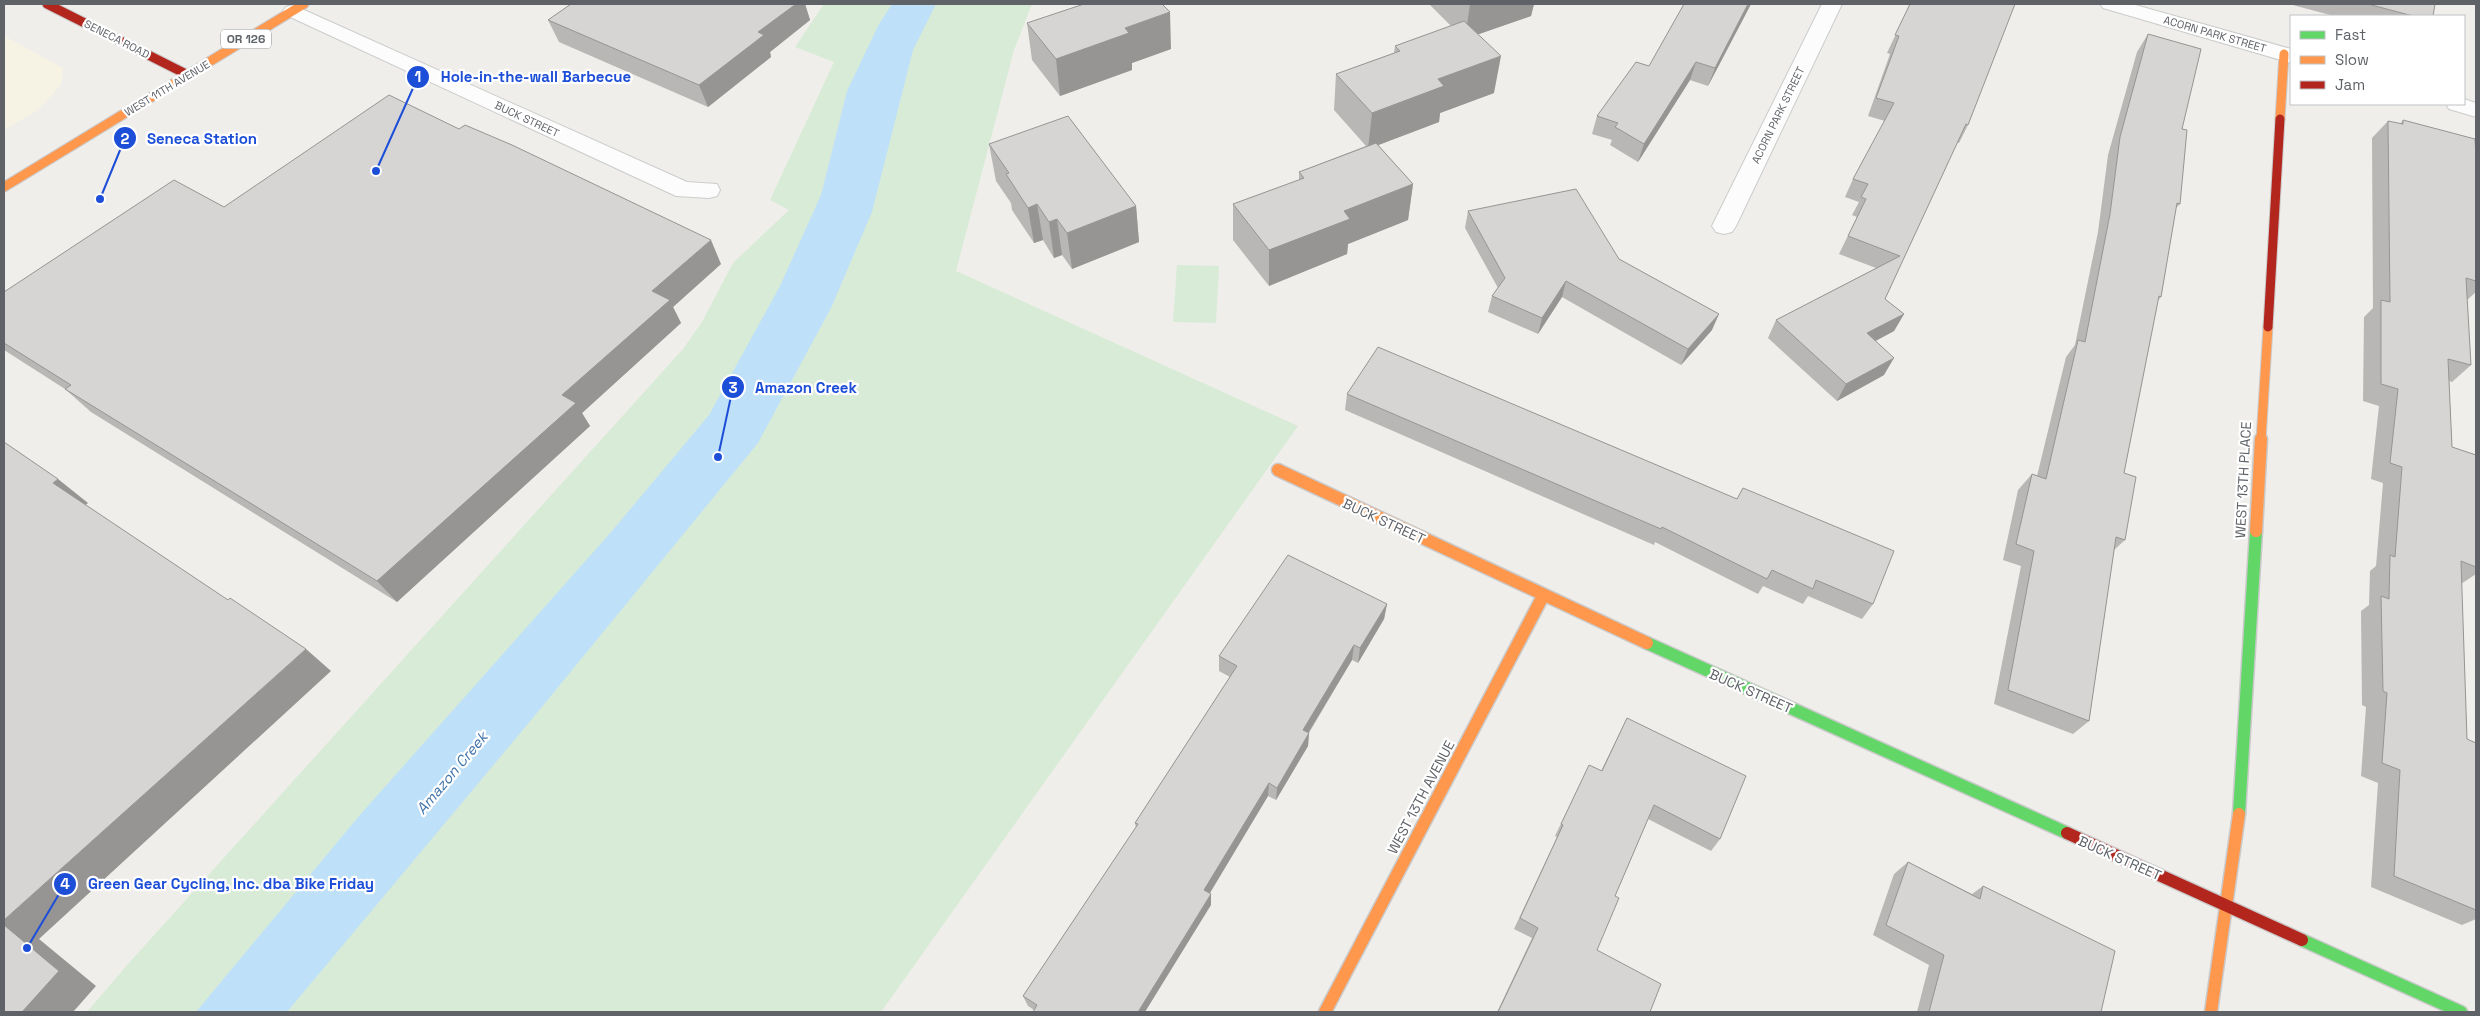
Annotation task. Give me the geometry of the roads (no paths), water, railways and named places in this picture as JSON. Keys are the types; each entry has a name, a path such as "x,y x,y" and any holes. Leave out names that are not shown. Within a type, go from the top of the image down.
{"street":[{"name":"SENECA ROAD","path":"47,4 188,75"},
{"name":"ACORN PARK STREET","path":"1724,226 1832,4"},
{"name":"ACORN PARK STREET","path":"2110,4 2288,55"},
{"name":"WEST 11TH AVENUE","path":"4,188 298,7"},
{"name":"BUCK STREET","path":"298,7 684,190 709,190"},
{"name":"WEST 13TH PLACE","path":"2227,907 2238,826 2288,55"},
{"path":"2459,105 2476,110"},
{"name":"BUCK STREET","path":"1278,470 1543,596 2461,1012"},
{"name":"WEST 13TH AVENUE","path":"1325,1012 1543,596"},
{"path":"2211,1012 2227,907"}],"water":[{"path":"892,4 936,4 913,50 872,212 831,308 758,443 532,719 287,1012 196,1012 359,816 612,531 709,415 780,286 821,195 847,91 879,24"}],"place":[{"name":"Hole-in-the-wall Barbecue","path":"376,171"},
{"name":"Seneca Station","path":"100,199"},
{"name":"Amazon Creek","path":"718,457"},
{"name":"Green Gear Cycling, Inc. dba Bike Friday","path":"27,948"}]}
